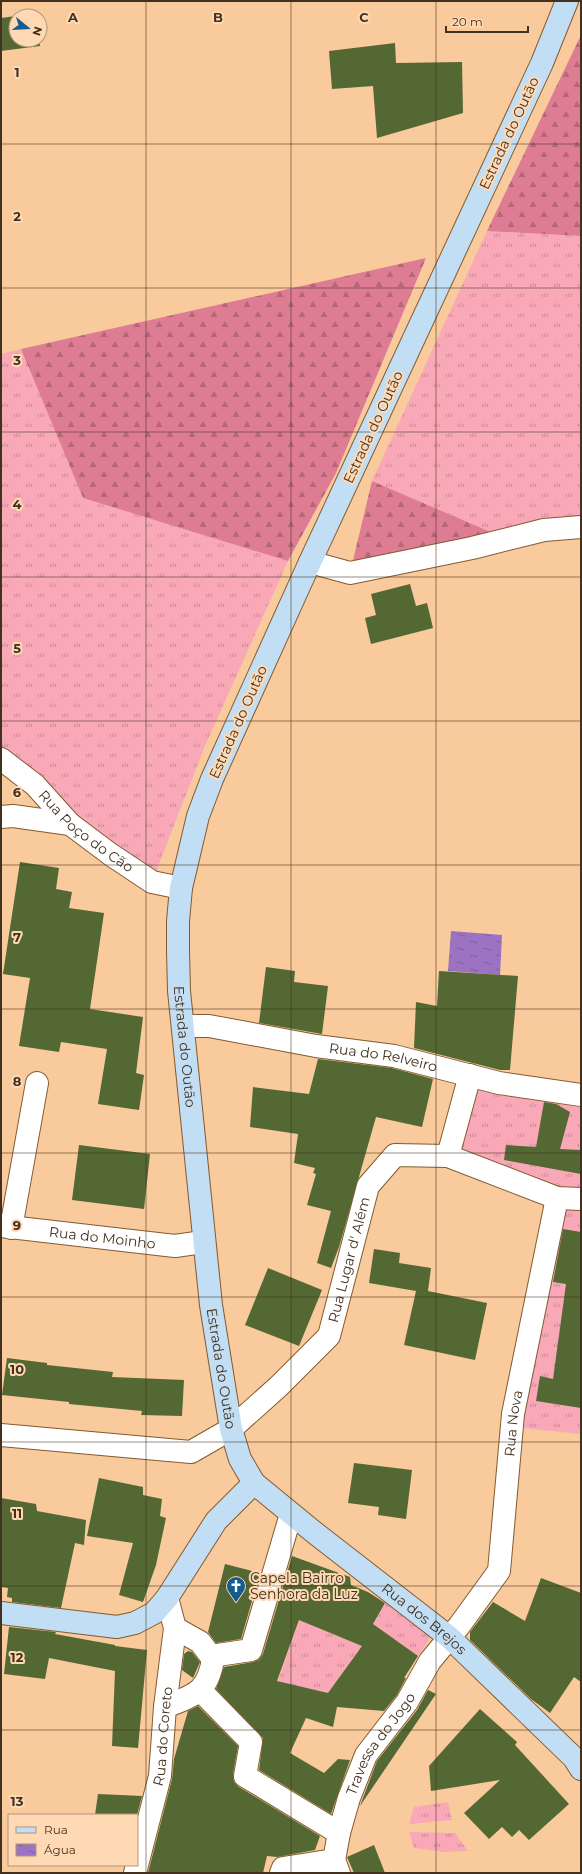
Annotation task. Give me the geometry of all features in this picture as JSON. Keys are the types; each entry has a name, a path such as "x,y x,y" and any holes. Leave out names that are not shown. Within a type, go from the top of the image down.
{"street":[{"name":"Estrada do Outão","path":"254,1483 240,1459 231,1429 211,1305 203,1242 179,991 178,928 181,888 198,816 212,778 310,562 542,63 565,7"},
{"path":"310,562 350,573 472,548 544,530 581,527"},
{"name":"Rua Poço do Cão","path":"1,759 36,785 70,824 110,854 152,882 181,888"},
{"path":"1,817 13,816 70,824"},
{"name":"Rua do Relveiro","path":"183,1026 209,1026 316,1046 394,1056 499,1083 581,1095"},
{"path":"448,1156 470,1075"},
{"path":"6,1227 37,1083"},
{"name":"Rua Lugar d' Além","path":"231,1429 279,1386 329,1336 368,1186 395,1155 448,1156 557,1198 581,1199"},
{"name":"Rua Nova","path":"449,1637 459,1626 499,1571 513,1414 557,1198"},
{"name":"Rua do Moinho","path":"6,1227 175,1246 203,1242"},
{"path":"1,1435 191,1452 231,1429"},
{"path":"1,1613 117,1627 135,1623 154,1613 167,1598 216,1521 254,1483"},
{"name":"Rua dos Brejos","path":"254,1483 449,1637 574,1758 581,1769"},
{"path":"211,1656 251,1650 292,1514"},
{"name":"Rua do Coreto","path":"138,1861 160,1776 165,1707 175,1628 167,1598"},
{"path":"165,1707 201,1691 211,1676 213,1658 200,1642 175,1628"},
{"name":"Travessa do Jogo","path":"337,1867 339,1833 349,1798 366,1754 407,1702 430,1661 449,1637"},
{"path":"201,1691 251,1742 245,1776 339,1833"},
{"path":"281,1873 283,1868 337,1867"}],"green space":[{"path":"581,35 581,236 487,231"},
{"path":"487,231 581,236 581,527 507,539 372,481"},
{"path":"426,258 336,473 288,561 83,498 21,349"},
{"path":"21,349 83,498 288,561 204,748 154,877 1,759 1,354"},
{"path":"372,481 507,539 349,577"},
{"path":"470,1075 581,1095 581,1434 512,1427 557,1198 448,1156"},
{"path":"306,1601 328,1607 319,1628 361,1645 386,1602 437,1628 418,1656 397,1641 382,1666 357,1652 320,1705 278,1681"},
{"path":"448,1802 452,1820 409,1824 414,1807"},
{"path":"409,1832 455,1833 468,1851 444,1852 414,1848"}],"water":[{"path":"451,931 502,935 500,975 448,971"}],"building":[{"path":"8,17 8,48 24,48 1,51 1,18"},
{"path":"395,43 396,63 462,62 463,113 377,138 373,86 332,89 329,51"},
{"path":"410,584 416,606 427,603 433,628 371,644 365,618 376,615 371,594"},
{"path":"20,862 59,868 56,889 72,892 69,908 104,913 90,1009 143,1017 136,1073 144,1075 139,1110 98,1104 107,1049 61,1042 59,1052 19,1046 30,978 3,974"},
{"path":"266,967 295,971 294,982 328,986 322,1034 259,1023"},
{"path":"439,971 518,976 510,1070 500,1070 414,1048 416,1002 437,1006"},
{"path":"318,1059 392,1068 433,1079 422,1127 376,1117 339,1247 331,1268 317,1263 331,1211 307,1205 316,1174 313,1173 315,1168 294,1163 298,1134 250,1127 253,1087 309,1094"},
{"path":"544,1102 556,1104 570,1112 560,1149 581,1150 581,1174 504,1160 506,1145 536,1147"},
{"path":"79,1145 150,1154 144,1209 72,1200"},
{"path":"563,1229 581,1232 581,1408 536,1401 540,1376 553,1379 566,1284 553,1282"},
{"path":"374,1249 400,1253 399,1263 431,1268 428,1291 487,1303 475,1360 404,1345 416,1291 369,1283"},
{"path":"268,1268 322,1290 299,1346 245,1325"},
{"path":"7,1358 47,1363 47,1365 113,1372 112,1377 184,1380 182,1416 141,1415 142,1411 69,1404 69,1402 2,1395"},
{"path":"354,1463 412,1470 406,1519 378,1515 379,1507 348,1503"},
{"path":"99,1478 143,1487 143,1495 162,1499 160,1516 166,1518 156,1565 143,1602 119,1595 133,1543 87,1536"},
{"path":"1,1498 36,1504 37,1511 86,1520 84,1545 75,1543 61,1608 12,1602 12,1598 7,1597 8,1588 1,1587"},
{"path":"292,1556 350,1577 351,1585 368,1592 385,1603 373,1624 418,1656 404,1678 406,1678 397,1695 384,1711 337,1707 333,1727 306,1718 290,1753 324,1773 338,1759 350,1760 331,1814 259,1770 263,1738 216,1689 224,1667 259,1660 263,1654","holes":["299,1620 362,1646 328,1693 277,1681"]},
{"name":"Capela Bairro Senhora da Luz","path":"225,1564 260,1573 241,1639 216,1643 208,1632"},
{"path":"541,1578 581,1593 581,1682 574,1677 550,1713 531,1699 470,1640 470,1632 493,1602 525,1621"},
{"path":"9,1627 56,1632 55,1634 115,1646 147,1650 138,1748 112,1746 115,1671 49,1658 45,1679 4,1674"},
{"path":"188,1651 192,1652 200,1662 193,1678 182,1670 184,1654"},
{"path":"428,1690 436,1694 360,1806 377,1761 417,1710"},
{"path":"198,1706 238,1746 233,1774 234,1782 239,1787 320,1836 315,1850 277,1857 267,1856 263,1873 148,1873 172,1779 174,1759 188,1711"},
{"path":"480,1709 517,1742 515,1745 569,1804 529,1840 519,1830 512,1837 502,1827 489,1839 464,1813 500,1780 431,1791 429,1766"},
{"path":"98,1794 142,1796 137,1814 95,1814"},
{"path":"374,1845 385,1873 354,1873 347,1857"}],"place":[{"name":"Capela Bairro Senhora da Luz","path":"236,1603"}]}
